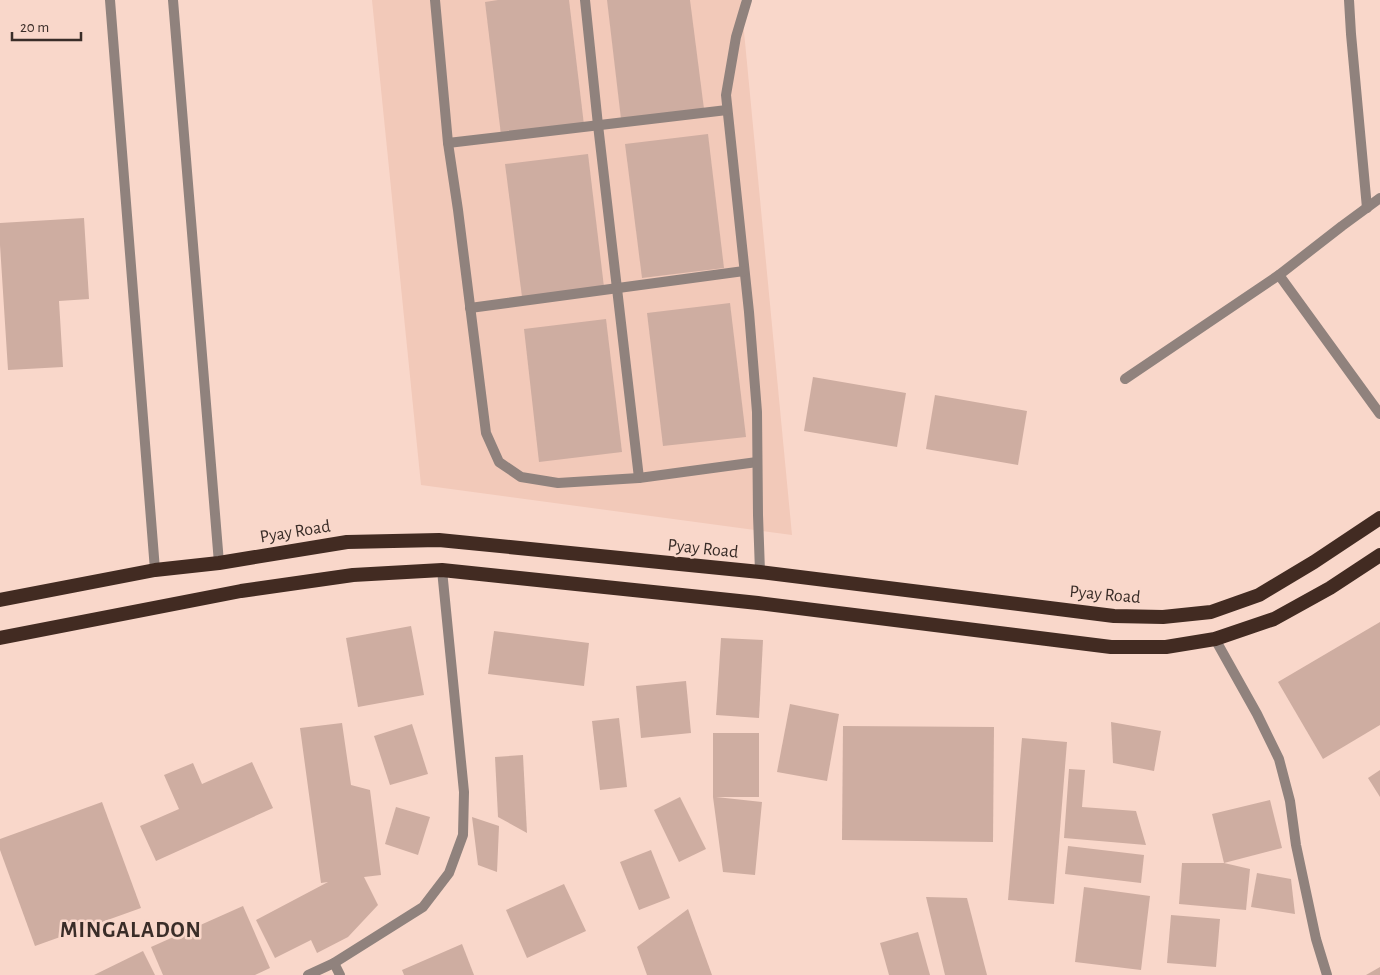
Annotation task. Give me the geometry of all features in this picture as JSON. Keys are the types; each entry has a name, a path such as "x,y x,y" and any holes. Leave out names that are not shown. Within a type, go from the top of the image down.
{"highway":[{"name":"Pyay Road","path":"0,600 155,570 347,542 439,540 760,572 1114,616 1163,617 1211,612 1259,595 1314,562 1380,518"},
{"path":"0,638 241,591 353,576 442,570 758,603 1111,647 1166,647 1215,639 1274,619 1330,588 1380,555"}],"street":[{"path":"110,0 155,570"},
{"path":"173,0 219,562"},
{"path":"435,0 448,143 486,433 499,462 521,477 558,483 639,478 757,462"},
{"path":"585,0 639,478"},
{"path":"747,0 736,37 726,94 757,412 760,572"},
{"path":"1350,0 1351,34 1366,208"},
{"path":"448,143 727,110"},
{"path":"1125,379 1279,275 1380,198"},
{"path":"470,308 744,271"},
{"path":"1279,275 1380,414"},
{"path":"308,975 334,963 423,907 449,873 463,835 464,792 442,570"},
{"path":"1215,639 1257,714 1279,759 1290,801 1296,844 1316,938 1327,975"},
{"path":"334,963 340,975"}],"shaded area":[{"path":"372,0 741,0 792,535 421,485"}],"building":[{"path":"498,0 569,0 584,125 501,135 485,2"},
{"path":"607,0 690,0 704,109 621,119"},
{"path":"708,134 724,268 642,278 625,144"},
{"path":"588,154 604,287 522,297 505,164"},
{"path":"84,218 89,299 59,301 63,367 8,370 0,223"},
{"path":"730,303 746,437 663,446 647,313"},
{"path":"606,319 622,452 539,462 524,329"},
{"path":"813,377 906,393 897,447 804,431"},
{"path":"935,395 1027,411 1018,465 926,449"},
{"path":"1380,622 1380,725 1323,759 1278,682"},
{"path":"411,626 424,695 358,707 346,638"},
{"path":"494,631 589,643 584,686 488,674"},
{"path":"721,638 763,640 759,718 716,715"},
{"path":"686,681 691,733 641,738 636,686"},
{"path":"790,704 839,714 827,781 777,772"},
{"path":"619,718 627,787 600,790 592,721"},
{"path":"1111,722 1161,731 1154,771 1113,763"},
{"path":"342,723 351,785 370,790 381,875 364,877 378,905 348,937 317,953 311,940 275,958 256,920 328,882 321,883 300,728"},
{"path":"412,724 428,774 390,785 374,736"},
{"path":"843,726 994,727 993,842 842,840"},
{"path":"713,733 759,733 759,797 716,797 762,802 755,875 723,872 713,797"},
{"path":"1022,738 1067,742 1054,904 1008,900"},
{"path":"523,755 527,833 498,817 495,757"},
{"path":"252,762 273,808 156,861 140,826 179,809 164,775 193,763 202,784"},
{"path":"1069,769 1085,770 1082,807 1136,811 1146,845 1064,838"},
{"path":"1380,770 1380,797 1368,778"},
{"path":"680,797 706,849 679,862 654,810"},
{"path":"1270,800 1282,848 1224,863 1212,814"},
{"path":"102,802 141,908 35,946 0,850 0,839"},
{"path":"396,807 430,817 418,855 385,844"},
{"path":"472,817 499,826 497,872 478,865"},
{"path":"1068,846 1144,855 1141,883 1065,874"},
{"path":"651,850 670,898 639,910 620,862"},
{"path":"1182,863 1224,863 1250,869 1246,910 1179,904"},
{"path":"1257,873 1291,879 1295,914 1251,907"},
{"path":"564,884 586,931 527,958 506,910"},
{"path":"1084,887 1150,896 1141,970 1075,962"},
{"path":"926,897 967,898 987,975 945,975"},
{"path":"243,906 270,968 255,975 163,975 151,947"},
{"path":"688,909 712,975 647,975 637,947"},
{"path":"1171,915 1220,919 1216,967 1167,963"},
{"path":"918,932 930,975 889,975 880,943"},
{"path":"462,944 474,975 404,975 402,970"},
{"path":"143,951 155,975 94,975"},
{"path":"1380,967 1380,975 1366,975"}],"district":[{"name":"MINGALADON","path":"131,929"}]}
